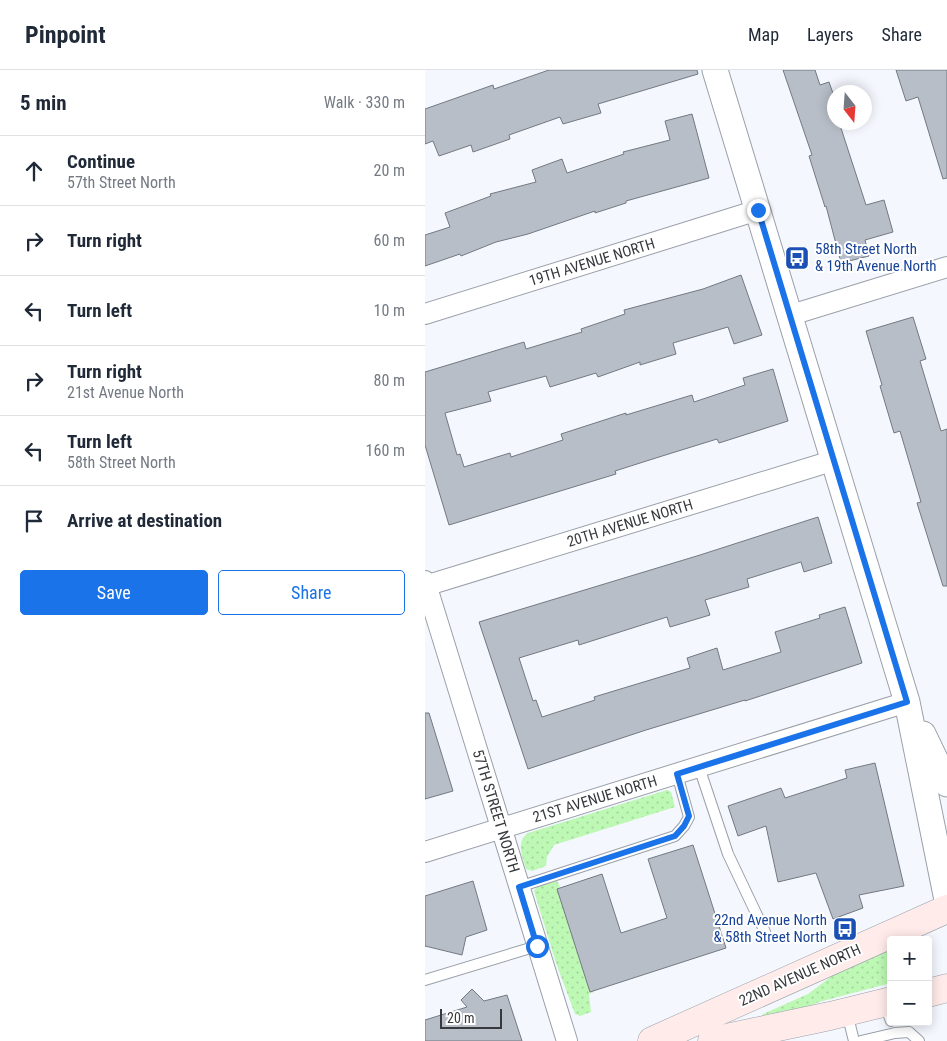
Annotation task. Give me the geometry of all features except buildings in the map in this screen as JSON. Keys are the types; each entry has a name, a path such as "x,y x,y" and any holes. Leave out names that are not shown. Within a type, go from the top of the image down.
{"main road":[{"name":"22ND AVENUE NORTH","path":"652,1041 947,909"},
{"path":"932,992 947,988"},
{"path":"717,1040 847,1012 887,1012"}],"street":[{"path":"715,70 791,315 907,702 947,900"},
{"name":"19TH AVENUE NORTH","path":"425,314 758,210"},
{"path":"791,315 947,267"},
{"name":"20TH AVENUE NORTH","path":"425,584 835,460"},
{"name":"57TH STREET NORTH","path":"425,584 567,1041"},
{"path":"907,702 947,784"},
{"name":"21ST AVENUE NORTH","path":"425,852 907,702"}],"lane":[{"path":"699,767 728,854 765,932"},
{"path":"519,887 675,836 684,826 689,816 677,774"},
{"path":"425,980 537,946"},
{"path":"847,1012 854,1041"},
{"path":"893,1026 895,1033"},
{"path":"861,1041 895,1033 909,1032 919,1041"}],"green space":[{"path":"667,790 671,792 675,807 554,845 547,857 546,866 532,871 526,869 521,845 528,833"},
{"path":"557,881 560,887 557,889 590,991 593,990 594,992 589,994 591,1012 580,1016 575,1014 556,963 534,891 537,886"},
{"path":"887,952 887,984 819,1002 770,1024 760,1018 763,1014 808,994 840,970"}],"place":[{"name":"58th Street North & 19th Avenue North","path":"797,258"},
{"name":"22nd Avenue North & 58th Street North","path":"845,929"}],"route":[{"path":"537,946 519,887 675,836 684,826 689,816 677,774 907,702 758,210"}]}
